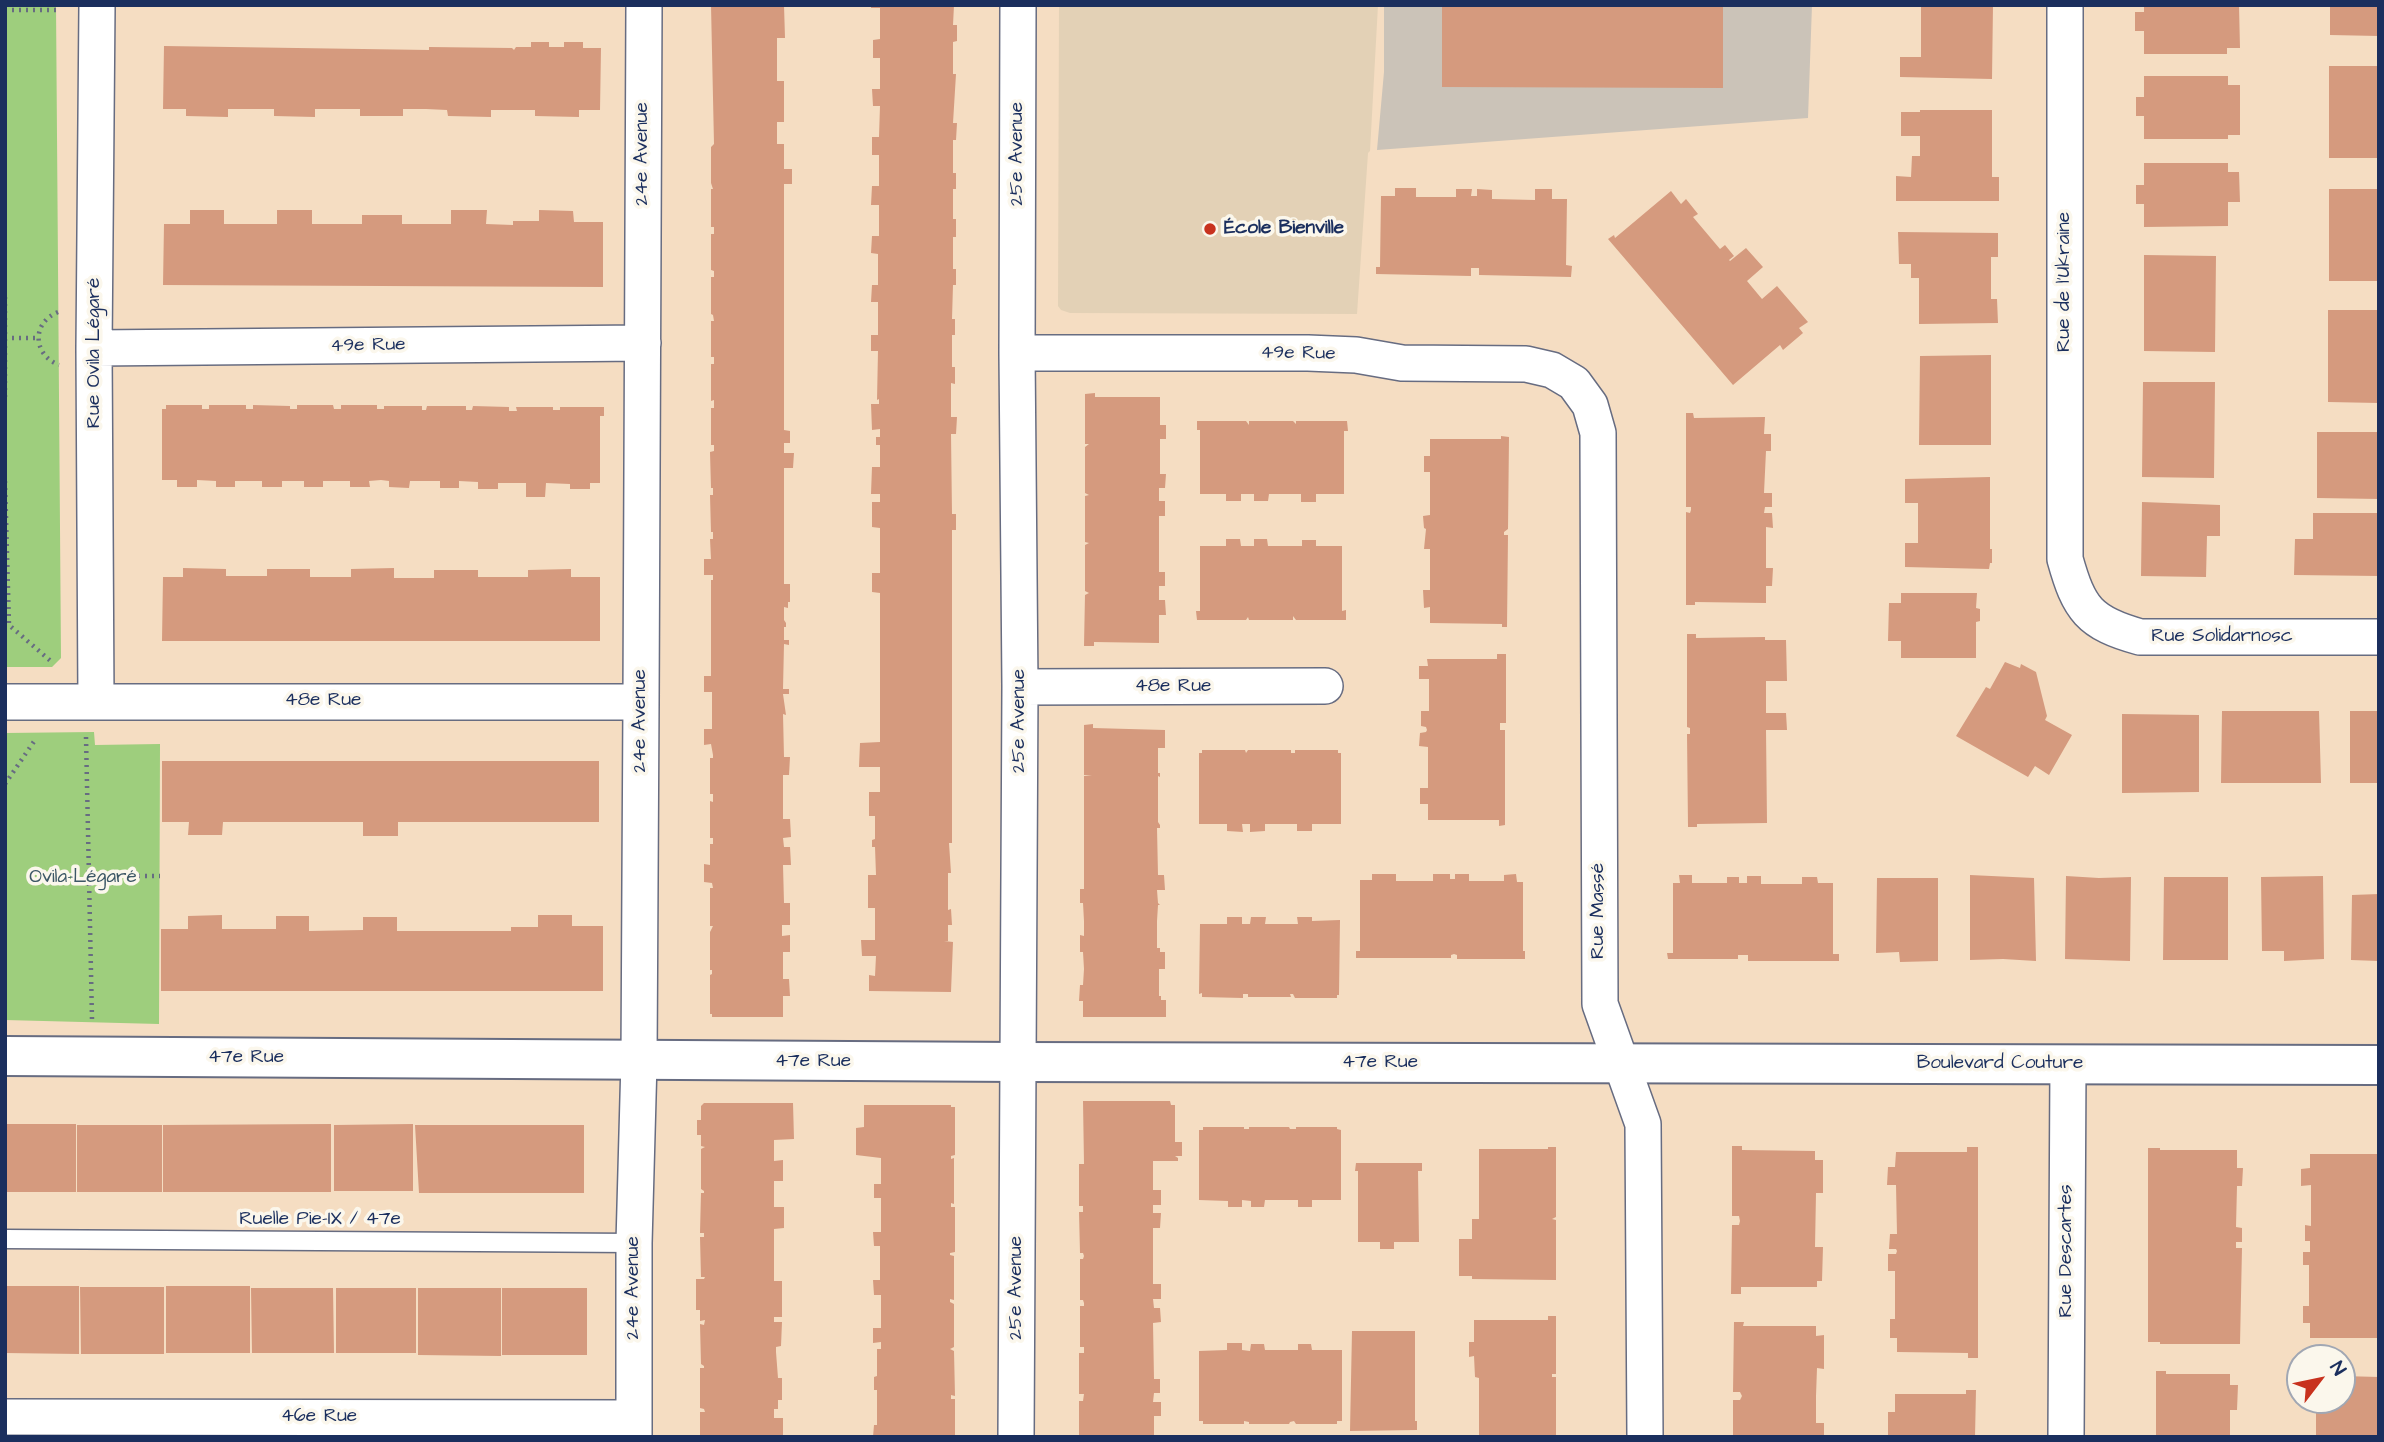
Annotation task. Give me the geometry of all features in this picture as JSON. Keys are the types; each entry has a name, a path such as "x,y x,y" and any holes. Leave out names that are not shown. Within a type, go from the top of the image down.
{"street":[{"name":"24e Avenue","path":"633,1427 642,702 644,5"},
{"name":"25e Avenue","path":"1016,1437 1020,687 1018,5"},
{"name":"Rue de l'Ukraine","path":"2065,559 2066,5"},
{"name":"Rue Ovila Légaré","path":"81,701 94,348 97,7"},
{"name":"49e Rue","path":"94,348 643,343"},
{"name":"49e Rue","path":"1017,353 1240,352 1356,355 1402,363 1526,365 1552,370 1574,383"},
{"name":"Rue Massé","path":"1574,383 1590,405 1598,433 1600,1004 1643,1124 1645,1437"},
{"name":"Rue Solidarnosc","path":"2065,559 2073,589 2088,613 2111,629 2140,637 2379,636"},
{"name":"48e Rue","path":"1020,687 1325,686"},
{"name":"48e Rue","path":"5,702 642,702"},
{"name":"47e Rue","path":"5,1056 639,1061 1621,1062"},
{"name":"Boulevard Couture","path":"1621,1062 2379,1065"},
{"name":"Rue Descartes","path":"2067,1065 2067,1437"},
{"name":"46e Rue","path":"5,1416 633,1427"}],"lane":[{"name":"Ruelle Pie-IX / 47e","path":"5,1238 634,1243"}],"path":[{"path":"5,10 97,7"},
{"path":"5,296 5,397"},
{"path":"6,338 38,338"},
{"path":"5,481 7,625 81,701 93,1057"},
{"path":"5,784 81,701"},
{"path":"89,876 160,876"}],"shaded area":[{"name":"École Bienville","path":"1059,5 1378,5 1357,314 1070,313 1061,310 1058,306"},
{"path":"1384,5 1812,5 1808,118 1377,150 1384,72"}],"green space":[{"path":"5,5 56,5 61,658 52,667 5,667"},
{"name":"Ovila-Légaré","path":"94,732 95,745 160,744 159,1024 5,1020 5,733"}],"building":[{"path":"711,5 784,5 785,38 777,38 777,81 784,81 784,122 777,122 777,144 784,144 784,169 792,169 792,184 784,184 784,430 790,431 790,443 784,443 784,453 794,453 793,468 784,468 784,584 790,584 790,602 788,608 784,607 784,640 789,640 789,645 784,644 783,689 789,689 789,694 783,694 786,715 783,714 784,757 790,757 789,775 783,775 783,819 790,819 791,837 783,838 784,847 790,847 791,865 783,865 784,903 790,903 790,925 782,925 782,936 790,935 790,952 783,952 783,979 789,979 790,996 783,996 783,1017 712,1017 710,1014 710,932 713,926 710,926 710,888 713,888 712,883 704,882 704,864 710,865 710,844 713,844 713,838 710,838 710,801 713,802 713,794 710,794 710,758 713,758 713,755 711,744 704,745 704,729 712,729 712,692 704,692 704,676 711,676 713,575 704,575 704,559 711,559 710,539 713,539 710,495 713,495 713,488 710,452 714,451 714,445 711,445 711,408 714,408 714,400 711,401 711,364 714,364 714,357 711,357 711,321 714,321 711,314 711,277 714,277 714,271 711,270 711,234 714,234 714,227 711,227 711,147 714,144"},
{"path":"871,5 954,5 953,25 957,25 957,41 953,42 953,74 956,74 953,123 957,123 956,140 953,140 956,189 953,189 953,219 956,219 956,237 953,237 953,269 956,269 956,285 953,285 952,319 955,319 955,335 952,335 952,367 955,367 955,384 951,383 951,417 957,417 956,434 951,434 952,514 956,514 956,530 952,530 952,843 949,843 951,873 948,873 948,910 951,909 952,925 948,925 948,941 944,941 953,942 951,992 869,991 869,975 875,976 876,956 862,956 861,940 875,940 875,908 868,908 868,875 876,875 875,847 872,847 872,840 875,839 875,816 869,816 869,792 880,792 880,767 859,767 860,743 880,742 880,593 872,592 872,573 880,573 880,528 872,527 872,502 880,502 880,494 871,494 872,467 880,467 880,445 876,445 876,437 880,437 880,429 872,430 871,404 879,404 878,351 871,351 871,335 878,335 878,302 871,302 872,285 878,285 878,254 871,253 872,236 879,236 879,205 871,205 872,186 879,186 879,155 872,155 872,137 879,137 880,106 873,106 872,89 880,89 880,58 873,58 873,40 880,39 880,8 871,8"},
{"path":"1442,5 1723,5 1723,88 1442,87"},
{"path":"1921,5 1993,5 1992,79 1900,77 1900,57 1921,57"},
{"path":"2144,5 2239,5 2240,48 2227,48 2227,54 2144,54 2144,31 2135,31 2135,12 2144,12"},
{"path":"2330,5 2379,5 2379,36 2330,35"},
{"path":"531,42 549,42 549,47 564,47 564,42 583,42 583,48 601,48 600,110 579,110 579,117 535,116 535,110 491,110 491,117 448,116 447,110 426,109 403,109 403,116 360,116 360,109 315,109 315,117 274,116 274,109 228,109 228,117 186,116 186,109 163,109 164,46 514,50 516,47 531,47"},
{"path":"2329,66 2379,66 2379,158 2329,158"},
{"path":"2144,76 2228,76 2228,85 2240,85 2240,135 2228,135 2228,139 2144,139 2144,116 2136,116 2136,97 2144,97"},
{"path":"1992,110 1992,177 1999,177 1999,201 1896,201 1896,176 1911,177 1912,156 1920,156 1920,136 1901,136 1901,112"},
{"path":"2144,163 2228,163 2228,172 2239,172 2240,202 2228,202 2228,226 2144,227 2144,204 2136,204 2136,185 2144,185"},
{"path":"1395,188 1416,188 1416,197 1456,197 1456,189 1472,189 1471,196 1477,196 1477,189 1492,190 1492,199 1535,200 1535,189 1552,189 1552,199 1567,199 1566,265 1572,266 1571,277 1479,275 1479,268 1471,268 1471,276 1376,274 1376,267 1380,267 1381,196 1395,196"},
{"path":"2329,189 2379,189 2379,281 2329,281"},
{"path":"1671,191 1681,204 1686,199 1698,214 1693,217 1720,249 1725,245 1734,256 1730,261 1746,248 1763,267 1747,281 1762,299 1777,286 1808,322 1799,328 1803,333 1783,350 1780,345 1733,385 1608,239 1614,235 1615,238"},
{"path":"190,210 224,210 224,224 277,224 277,210 312,210 312,224 362,224 362,215 402,215 402,224 451,224 451,210 487,210 486,224 513,225 513,221 539,221 539,210 573,211 574,222 603,222 603,287 163,285 164,224 190,224"},
{"path":"1898,232 1998,233 1998,257 1991,257 1991,299 1997,299 1998,323 1919,324 1919,278 1911,278 1911,264 1899,264"},
{"path":"2144,255 2216,256 2215,352 2144,351"},
{"path":"2328,310 2379,310 2379,403 2328,402"},
{"path":"1991,355 1991,445 1919,445 1920,356"},
{"path":"2143,382 2215,382 2214,478 2142,477"},
{"path":"1095,393 1095,397 1160,397 1160,425 1166,425 1166,439 1160,439 1160,474 1166,474 1165,488 1159,488 1159,501 1165,501 1165,516 1159,516 1159,572 1165,572 1165,586 1159,586 1159,600 1165,600 1166,615 1159,615 1159,643 1094,642 1094,646 1084,646 1085,595 1089,593 1085,591 1085,545 1089,543 1085,542 1085,496 1089,495 1085,493 1085,447 1089,444 1085,444 1085,394"},
{"path":"166,405 202,405 202,409 209,409 209,405 246,405 246,409 253,409 253,405 290,406 290,409 297,409 297,405 333,405 334,409 341,409 341,405 377,405 377,409 384,409 384,406 422,406 422,410 426,410 427,406 466,406 466,410 472,410 473,406 509,407 509,411 517,411 516,407 553,407 553,410 560,410 560,407 604,407 604,416 600,416 600,483 590,483 590,489 570,489 570,484 546,483 545,497 526,497 526,483 498,483 498,489 478,489 478,482 459,481 459,488 440,488 440,481 410,481 409,488 389,487 389,481 381,480 369,481 370,487 350,487 350,481 323,481 323,487 304,487 304,481 282,481 282,487 262,487 262,481 235,481 235,487 216,487 216,481 197,480 197,487 177,487 177,480 162,480 162,409 166,409"},
{"path":"1686,413 1693,413 1694,418 1765,417 1764,434 1771,434 1771,451 1766,451 1764,493 1772,493 1772,507 1765,507 1764,513 1772,513 1773,528 1766,527 1766,568 1773,568 1772,586 1766,586 1766,603 1695,602 1695,605 1686,605 1686,512 1690,513 1691,507 1686,507"},
{"path":"1197,421 1246,421 1249,425 1249,421 1293,421 1296,424 1296,421 1347,421 1348,431 1344,431 1344,494 1316,494 1316,502 1301,502 1301,494 1269,494 1268,501 1254,501 1254,494 1241,494 1241,501 1226,501 1226,494 1200,494 1200,430 1197,430"},
{"path":"2317,432 2379,432 2379,499 2317,498"},
{"path":"1501,436 1509,437 1508,529 1504,532 1504,535 1508,535 1507,627 1502,627 1502,624 1430,623 1430,607 1424,608 1423,590 1430,590 1430,549 1424,549 1426,529 1423,516 1430,515 1430,472 1424,472 1424,456 1430,456 1430,439 1501,439"},
{"path":"1990,477 1992,563 1989,569 1905,567 1905,543 1918,543 1918,503 1905,503 1905,479"},
{"path":"2142,502 2220,505 2220,536 2207,536 2206,577 2141,576"},
{"path":"2313,513 2379,513 2379,576 2294,575 2295,539 2313,539"},
{"path":"1226,539 1240,539 1241,546 1254,546 1254,539 1267,539 1268,546 1302,546 1302,540 1316,540 1316,546 1342,546 1342,611 1346,610 1346,620 1296,620 1293,616 1293,620 1249,620 1248,617 1246,620 1197,620 1196,611 1200,611 1200,546 1226,546"},
{"path":"183,568 226,569 226,576 267,576 267,569 310,569 310,577 351,577 351,569 394,568 394,578 434,578 434,570 478,570 478,577 528,577 528,570 571,569 571,577 600,577 600,641 162,641 163,577 183,577"},
{"path":"1901,593 1977,593 1976,608 1980,609 1980,621 1976,622 1976,658 1901,658 1901,641 1888,641 1889,603 1901,603"},
{"path":"1687,634 1696,634 1696,638 1765,637 1765,640 1786,640 1787,681 1766,681 1766,713 1786,713 1787,730 1766,730 1767,823 1697,824 1697,827 1688,827 1687,734 1690,734 1690,728 1687,727"},
{"path":"1497,654 1506,654 1506,723 1500,723 1500,730 1505,730 1505,825 1499,826 1499,820 1428,820 1428,804 1420,804 1420,788 1428,788 1428,747 1419,746 1420,733 1427,730 1421,726 1421,711 1429,711 1429,679 1419,679 1419,666 1428,666 1427,659 1497,659"},
{"path":"2005,662 2020,668 2021,664 2036,672 2047,716 2045,720 2072,735 2049,775 2035,766 2028,777 1956,736 1986,687 1990,689"},
{"path":"2222,711 2319,711 2321,783 2221,783"},
{"path":"2350,711 2379,711 2379,783 2350,783"},
{"path":"2122,714 2199,715 2199,792 2122,793"},
{"path":"1093,724 1093,728 1165,730 1165,748 1158,748 1158,875 1164,875 1165,890 1157,890 1160,905 1157,948 1160,948 1160,952 1165,952 1165,969 1159,969 1159,996 1161,1000 1166,1000 1166,1017 1083,1017 1083,1001 1079,1001 1084,969 1083,952 1080,952 1080,935 1084,936 1084,921 1080,889 1084,889 1084,776 1092,776 1084,775 1084,725"},
{"path":"1202,750 1245,750 1246,753 1248,750 1291,750 1291,753 1295,753 1295,750 1338,750 1338,753 1341,753 1341,824 1312,824 1312,831 1297,831 1297,824 1265,824 1265,831 1250,832 1250,824 1242,824 1243,832 1227,831 1227,824 1199,824 1199,753 1202,753"},
{"path":"162,761 599,761 599,822 398,822 398,836 363,836 363,822 223,822 222,835 188,835 189,822 162,822"},
{"path":"1372,874 1396,874 1396,881 1433,881 1433,874 1450,874 1450,879 1455,879 1455,874 1469,874 1469,881 1504,881 1504,875 1516,874 1517,882 1523,882 1525,959 1457,959 1454,954 1451,958 1356,958 1356,951 1360,951 1360,880 1372,880"},
{"path":"1679,875 1692,875 1692,883 1727,883 1727,877 1739,877 1739,883 1747,883 1747,876 1761,876 1761,884 1802,884 1802,877 1817,877 1818,883 1833,883 1833,954 1839,954 1839,961 1748,961 1748,955 1738,955 1738,959 1668,959 1667,953 1673,953 1673,883 1680,883"},
{"path":"1970,875 2034,878 2036,961 1970,960"},
{"path":"2066,876 2131,877 2130,961 2065,959"},
{"path":"2323,876 2324,959 2284,961 2284,951 2262,951 2261,877"},
{"path":"2164,877 2228,877 2228,960 2163,960"},
{"path":"1877,878 1938,878 1938,961 1900,962 1899,952 1876,953"},
{"path":"2379,894 2379,961 2351,960 2352,895"},
{"path":"222,915 222,929 276,929 276,916 309,916 309,931 363,930 363,917 397,917 397,931 511,931 511,927 538,927 538,915 572,915 572,926 603,926 603,991 161,991 161,929 188,929 188,916"},
{"path":"1227,917 1242,917 1242,924 1250,924 1251,917 1266,917 1265,924 1298,924 1297,917 1312,917 1312,921 1340,920 1337,998 1295,998 1293,994 1290,994 1291,997 1248,997 1248,994 1243,994 1243,998 1202,997 1202,993 1199,994 1200,924 1227,924"},
{"path":"1083,1101 1170,1101 1171,1105 1175,1105 1175,1142 1182,1142 1182,1156 1175,1156 1178,1161 1153,1161 1153,1190 1161,1190 1161,1205 1153,1205 1153,1213 1161,1213 1160,1228 1153,1228 1153,1284 1161,1284 1161,1299 1153,1299 1154,1308 1160,1308 1161,1322 1153,1323 1154,1379 1160,1379 1160,1393 1154,1393 1153,1402 1161,1402 1161,1416 1154,1416 1154,1437 1079,1437 1079,1401 1083,1401 1084,1394 1079,1394 1079,1353 1084,1353 1084,1347 1080,1347 1080,1306 1084,1306 1084,1303 1080,1300 1080,1259 1084,1256 1080,1253 1079,1212 1083,1212 1083,1206 1079,1206 1079,1164 1084,1164"},
{"path":"704,1103 793,1103 794,1139 774,1140 774,1161 783,1160 783,1181 774,1181 774,1207 784,1207 784,1228 774,1229 774,1281 782,1281 782,1317 774,1317 774,1322 782,1322 781,1346 776,1347 776,1352 778,1378 782,1378 782,1400 778,1400 778,1409 774,1409 774,1418 783,1418 783,1437 700,1437 700,1412 705,1412 700,1408 700,1368 704,1366 701,1364 700,1324 704,1325 705,1320 700,1321 700,1310 696,1310 696,1279 705,1277 701,1277 700,1237 704,1237 704,1233 700,1233 701,1193 704,1193 701,1189 701,1149 705,1147 701,1146 701,1135 697,1135 697,1120 701,1120 701,1106"},
{"path":"864,1105 955,1107 955,1155 951,1156 951,1159 954,1158 954,1204 951,1203 951,1207 955,1207 955,1252 950,1253 954,1256 954,1300 950,1299 950,1302 954,1304 954,1347 950,1349 954,1351 955,1396 951,1395 951,1399 955,1399 955,1437 873,1437 874,1425 877,1425 877,1390 874,1390 874,1377 877,1376 877,1349 881,1349 881,1342 873,1343 873,1328 881,1328 881,1295 874,1295 873,1280 880,1280 880,1246 874,1246 873,1232 881,1232 881,1198 874,1198 874,1184 881,1184 881,1158 856,1155 856,1128 864,1127"},
{"path":"5,1124 76,1124 76,1192 5,1192"},
{"path":"331,1124 331,1192 163,1192 163,1125"},
{"path":"413,1124 413,1191 334,1191 334,1125"},
{"path":"77,1125 162,1125 162,1192 77,1192"},
{"path":"415,1125 584,1125 584,1193 419,1193"},
{"path":"1203,1127 1337,1127 1341,1130 1341,1200 1312,1200 1312,1207 1298,1207 1298,1200 1265,1200 1264,1207 1251,1207 1251,1201 1242,1200 1242,1207 1228,1207 1228,1201 1199,1200 1199,1130 1203,1130"},
{"path":"1732,1146 1742,1146 1742,1150 1815,1151 1815,1160 1823,1160 1823,1193 1816,1193 1815,1247 1823,1247 1822,1281 1817,1281 1817,1287 1741,1287 1741,1294 1731,1294 1732,1225 1739,1225 1740,1221 1739,1216 1732,1216"},
{"path":"1556,1147 1556,1217 1552,1219 1556,1220 1556,1280 1472,1279 1472,1276 1459,1276 1459,1239 1472,1239 1472,1219 1479,1219 1479,1149"},
{"path":"1967,1147 1978,1147 1978,1358 1968,1358 1968,1353 1897,1352 1897,1338 1890,1338 1890,1319 1895,1319 1895,1271 1888,1271 1888,1254 1896,1254 1897,1251 1889,1249 1890,1234 1897,1234 1896,1185 1887,1185 1888,1167 1895,1167 1896,1152 1967,1152"},
{"path":"2148,1148 2237,1150 2237,1168 2243,1168 2242,1186 2237,1186 2236,1227 2242,1228 2242,1242 2236,1242 2236,1248 2242,1248 2240,1344 2148,1342"},
{"path":"2310,1154 2379,1154 2379,1338 2310,1338 2310,1323 2303,1323 2303,1306 2309,1306 2309,1265 2303,1265 2303,1252 2310,1252 2310,1241 2305,1241 2305,1225 2311,1226 2311,1185 2301,1186 2301,1169 2310,1168"},
{"path":"1356,1163 1422,1163 1422,1171 1418,1171 1419,1242 1394,1242 1394,1249 1380,1249 1380,1242 1358,1242"},
{"path":"5,1286 79,1286 79,1354 5,1353"},
{"path":"166,1286 250,1286 250,1353 166,1353"},
{"path":"80,1287 164,1287 164,1354 81,1354"},
{"path":"251,1288 333,1288 334,1353 252,1353"},
{"path":"336,1288 416,1288 416,1353 336,1353"},
{"path":"418,1288 501,1288 501,1356 418,1355"},
{"path":"502,1288 587,1288 587,1355 502,1355"},
{"path":"1548,1316 1556,1316 1556,1374 1552,1374 1552,1377 1556,1377 1556,1437 1479,1437 1479,1378 1475,1377 1474,1356 1469,1357 1469,1342 1474,1342 1474,1320 1548,1320"},
{"path":"1734,1322 1744,1322 1743,1326 1816,1326 1816,1336 1824,1335 1824,1369 1817,1368 1816,1423 1824,1423 1824,1437 1733,1437 1733,1400 1740,1400 1742,1396 1740,1392 1733,1392"},
{"path":"1352,1331 1415,1331 1417,1430 1350,1431"},
{"path":"1227,1343 1242,1343 1242,1350 1250,1351 1251,1344 1264,1344 1265,1350 1298,1350 1298,1344 1311,1344 1312,1350 1342,1350 1342,1421 1337,1421 1337,1424 1296,1424 1294,1421 1289,1424 1249,1424 1244,1421 1244,1424 1203,1424 1203,1421 1199,1421 1199,1351 1227,1350"},
{"path":"2156,1371 2166,1371 2166,1374 2230,1374 2230,1385 2238,1385 2237,1410 2230,1410 2230,1437 2156,1437"},
{"path":"2356,1376 2379,1377 2379,1437 2316,1437 2316,1414 2356,1414"},
{"path":"1966,1390 1976,1390 1975,1437 1888,1437 1888,1412 1895,1412 1895,1394 1966,1394"}],"place":[{"name":"École Bienville","path":"1210,229"}]}
